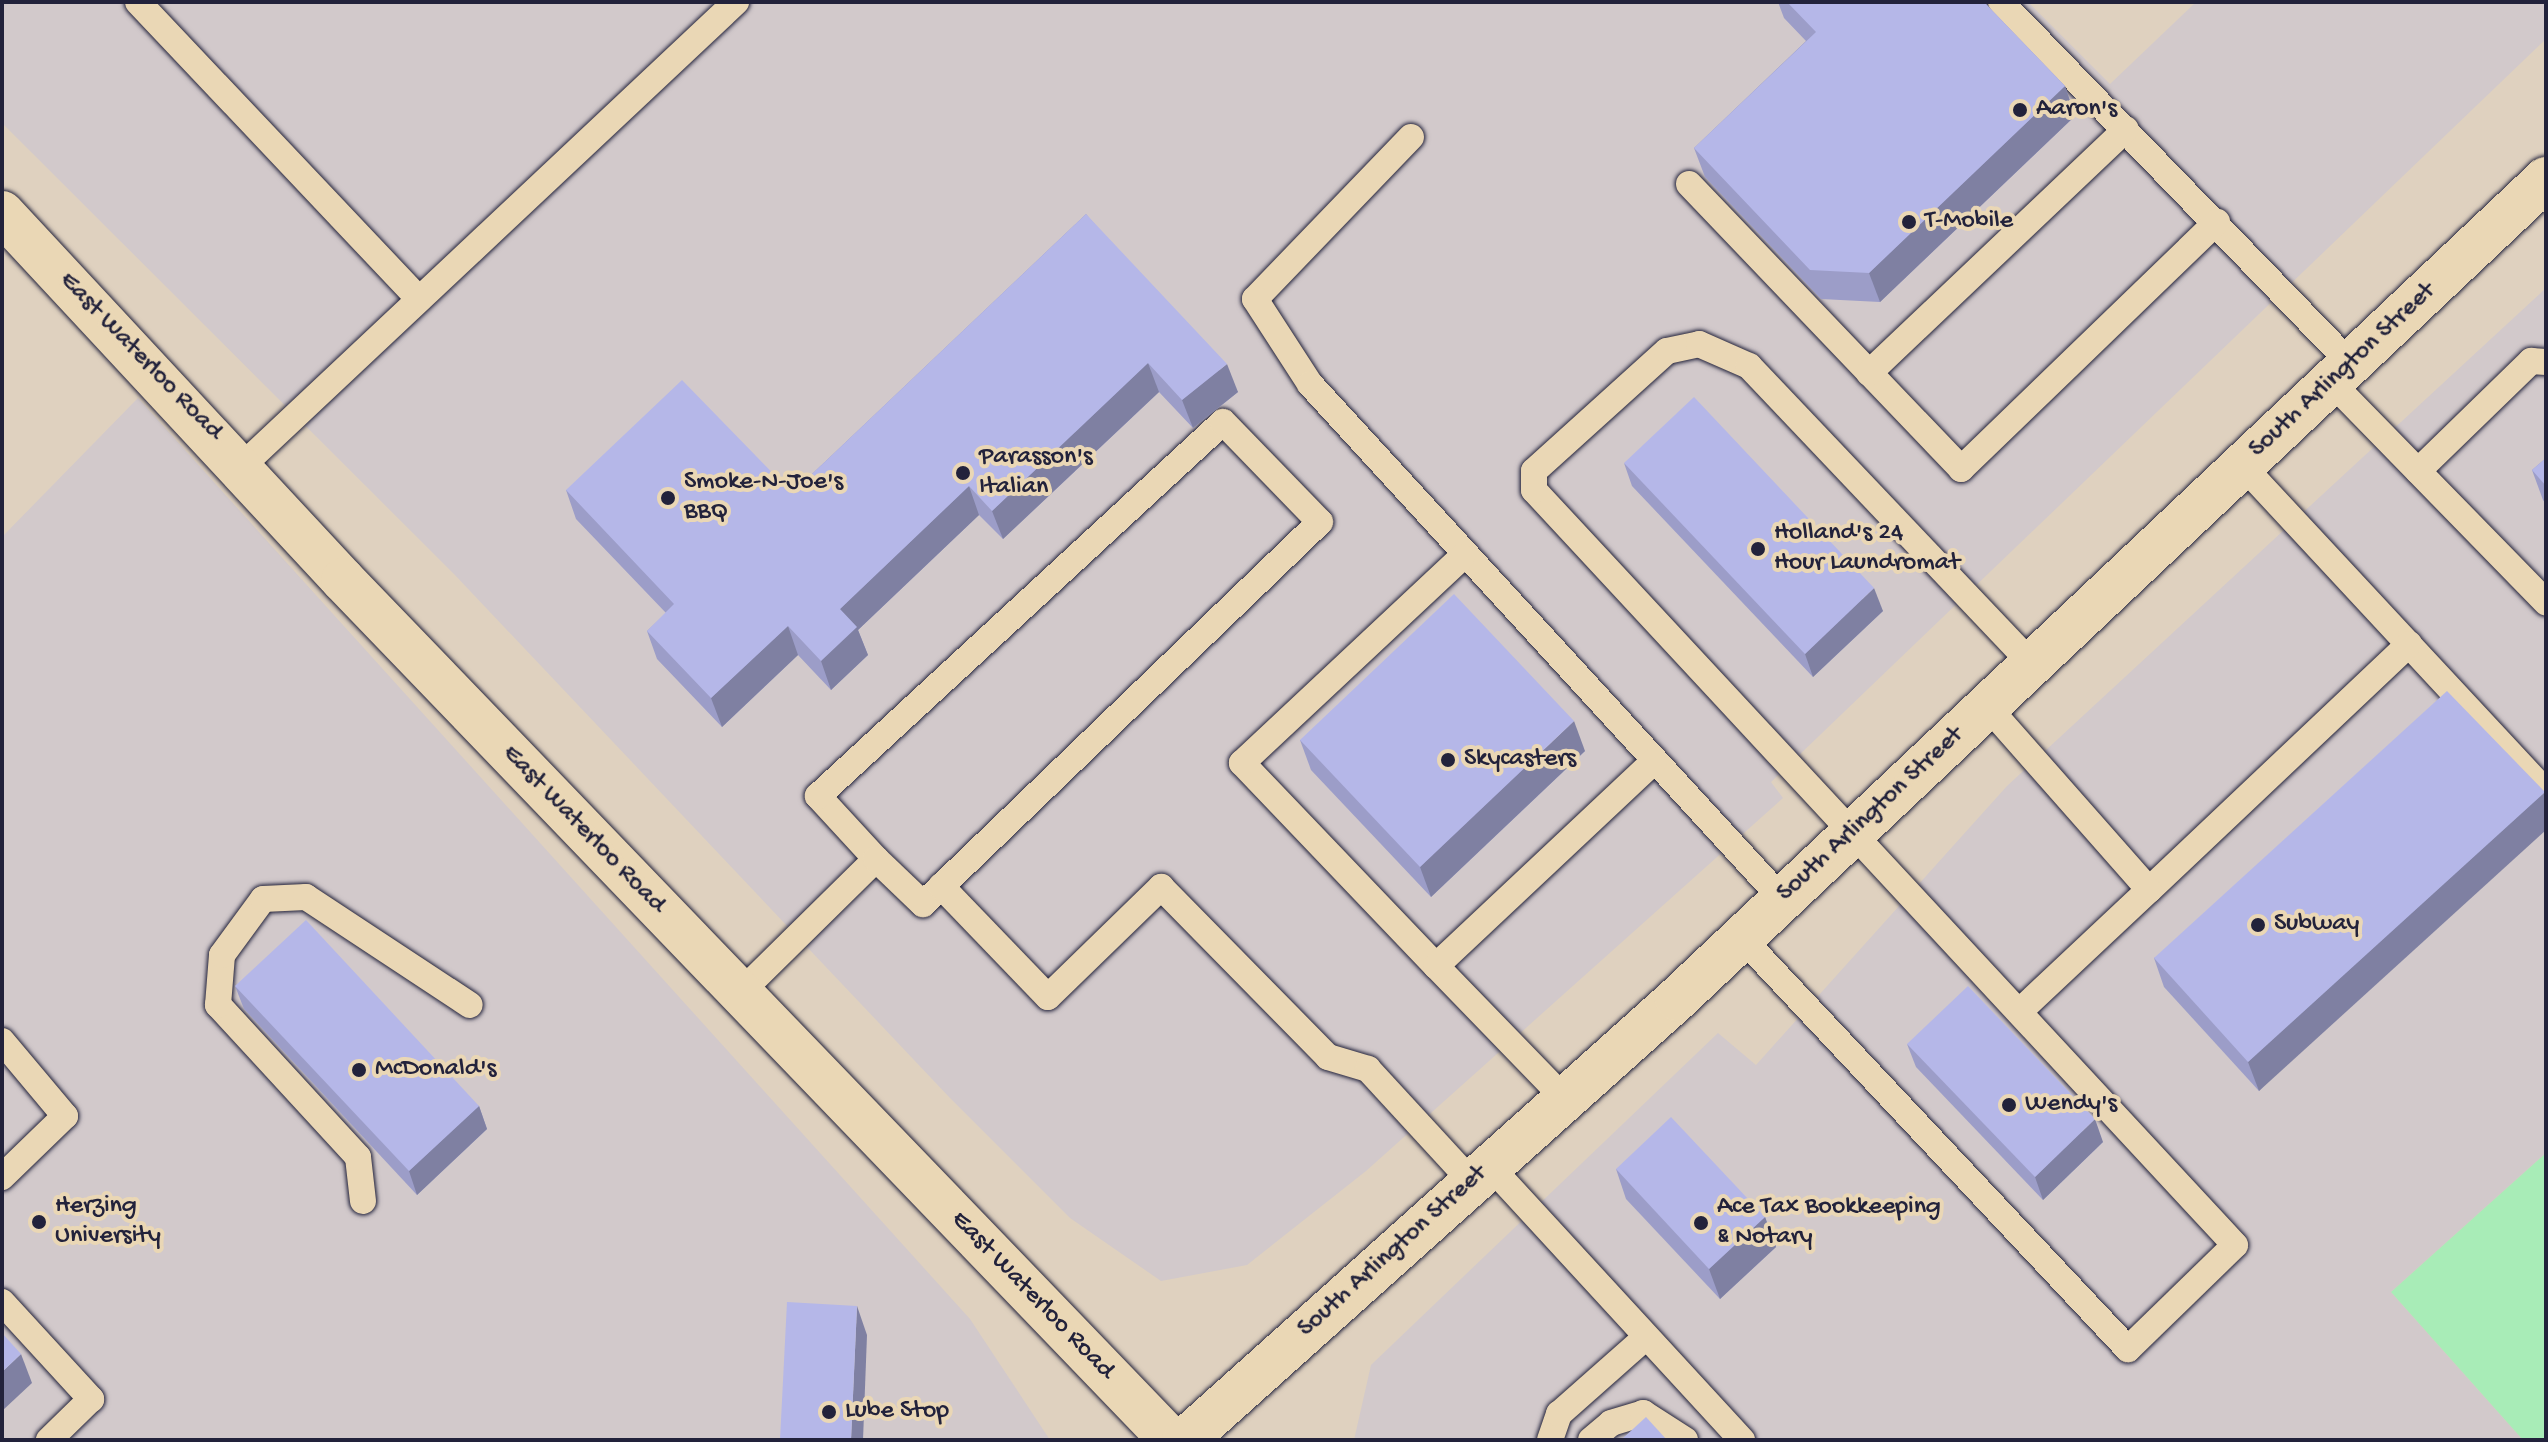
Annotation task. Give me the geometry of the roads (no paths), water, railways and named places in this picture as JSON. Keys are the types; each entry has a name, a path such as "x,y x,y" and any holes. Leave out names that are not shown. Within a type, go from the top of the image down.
{"main road":[{"name":"South Arlington Street","path":"1185,1440 1742,938 2546,179"},
{"name":"East Waterloo Road","path":"2,213 740,993 1171,1440"}],"lane":[{"path":"138,2 419,299"},
{"path":"242,466 736,2"},
{"path":"2001,2 2217,222 2418,471 2546,602"},
{"path":"1869,373 2126,129"},
{"path":"1411,137 1255,299 1310,384 1462,557 1782,899"},
{"path":"1689,184 1961,469 2217,222"},
{"path":"1742,938 2128,1349 2235,1245 1857,829 1534,490 1534,471 1667,351 1699,344 1749,366 2032,664"},
{"path":"2418,471 2531,361 2546,362"},
{"path":"1223,422 1320,522 923,904 876,859 818,796 1223,422"},
{"path":"2242,465 2546,792"},
{"path":"1462,557 1242,763 1563,1097"},
{"path":"2021,1010 2409,644"},
{"path":"1987,706 2149,890"},
{"path":"1436,966 1654,761"},
{"path":"740,993 876,859"},
{"path":"941,886 1048,997 1161,887 1328,1057 1368,1069 1480,1173 1646,1337 1742,1440"},
{"path":"363,1201 358,1157 218,1005 222,955 263,899 306,897 470,1005"},
{"path":"2,1041 65,1116 2,1177"},
{"path":"2,1302 91,1399 49,1440"},
{"path":"1550,1440 1559,1414 1646,1337"},
{"path":"1591,1440 1611,1423 1643,1413 1685,1440"}],"place":[{"name":"Aaron's","path":"2020,110"},
{"name":"T-Mobile","path":"1909,222"},
{"name":"Parasson's Italian","path":"963,473"},
{"name":"Smoke-N-Joe's BBQ","path":"668,498"},
{"name":"Holland's 24 Hour Laundromat","path":"1758,549"},
{"name":"Skycasters","path":"1448,760"},
{"name":"Subway","path":"2258,925"},
{"name":"McDonald's","path":"359,1070"},
{"name":"Wendy's","path":"2009,1105"},
{"name":"Herzing University","path":"39,1222"},
{"name":"Ace Tax Bookkeeping & Notary","path":"1701,1223"},
{"name":"Lube Stop","path":"829,1412"}]}
